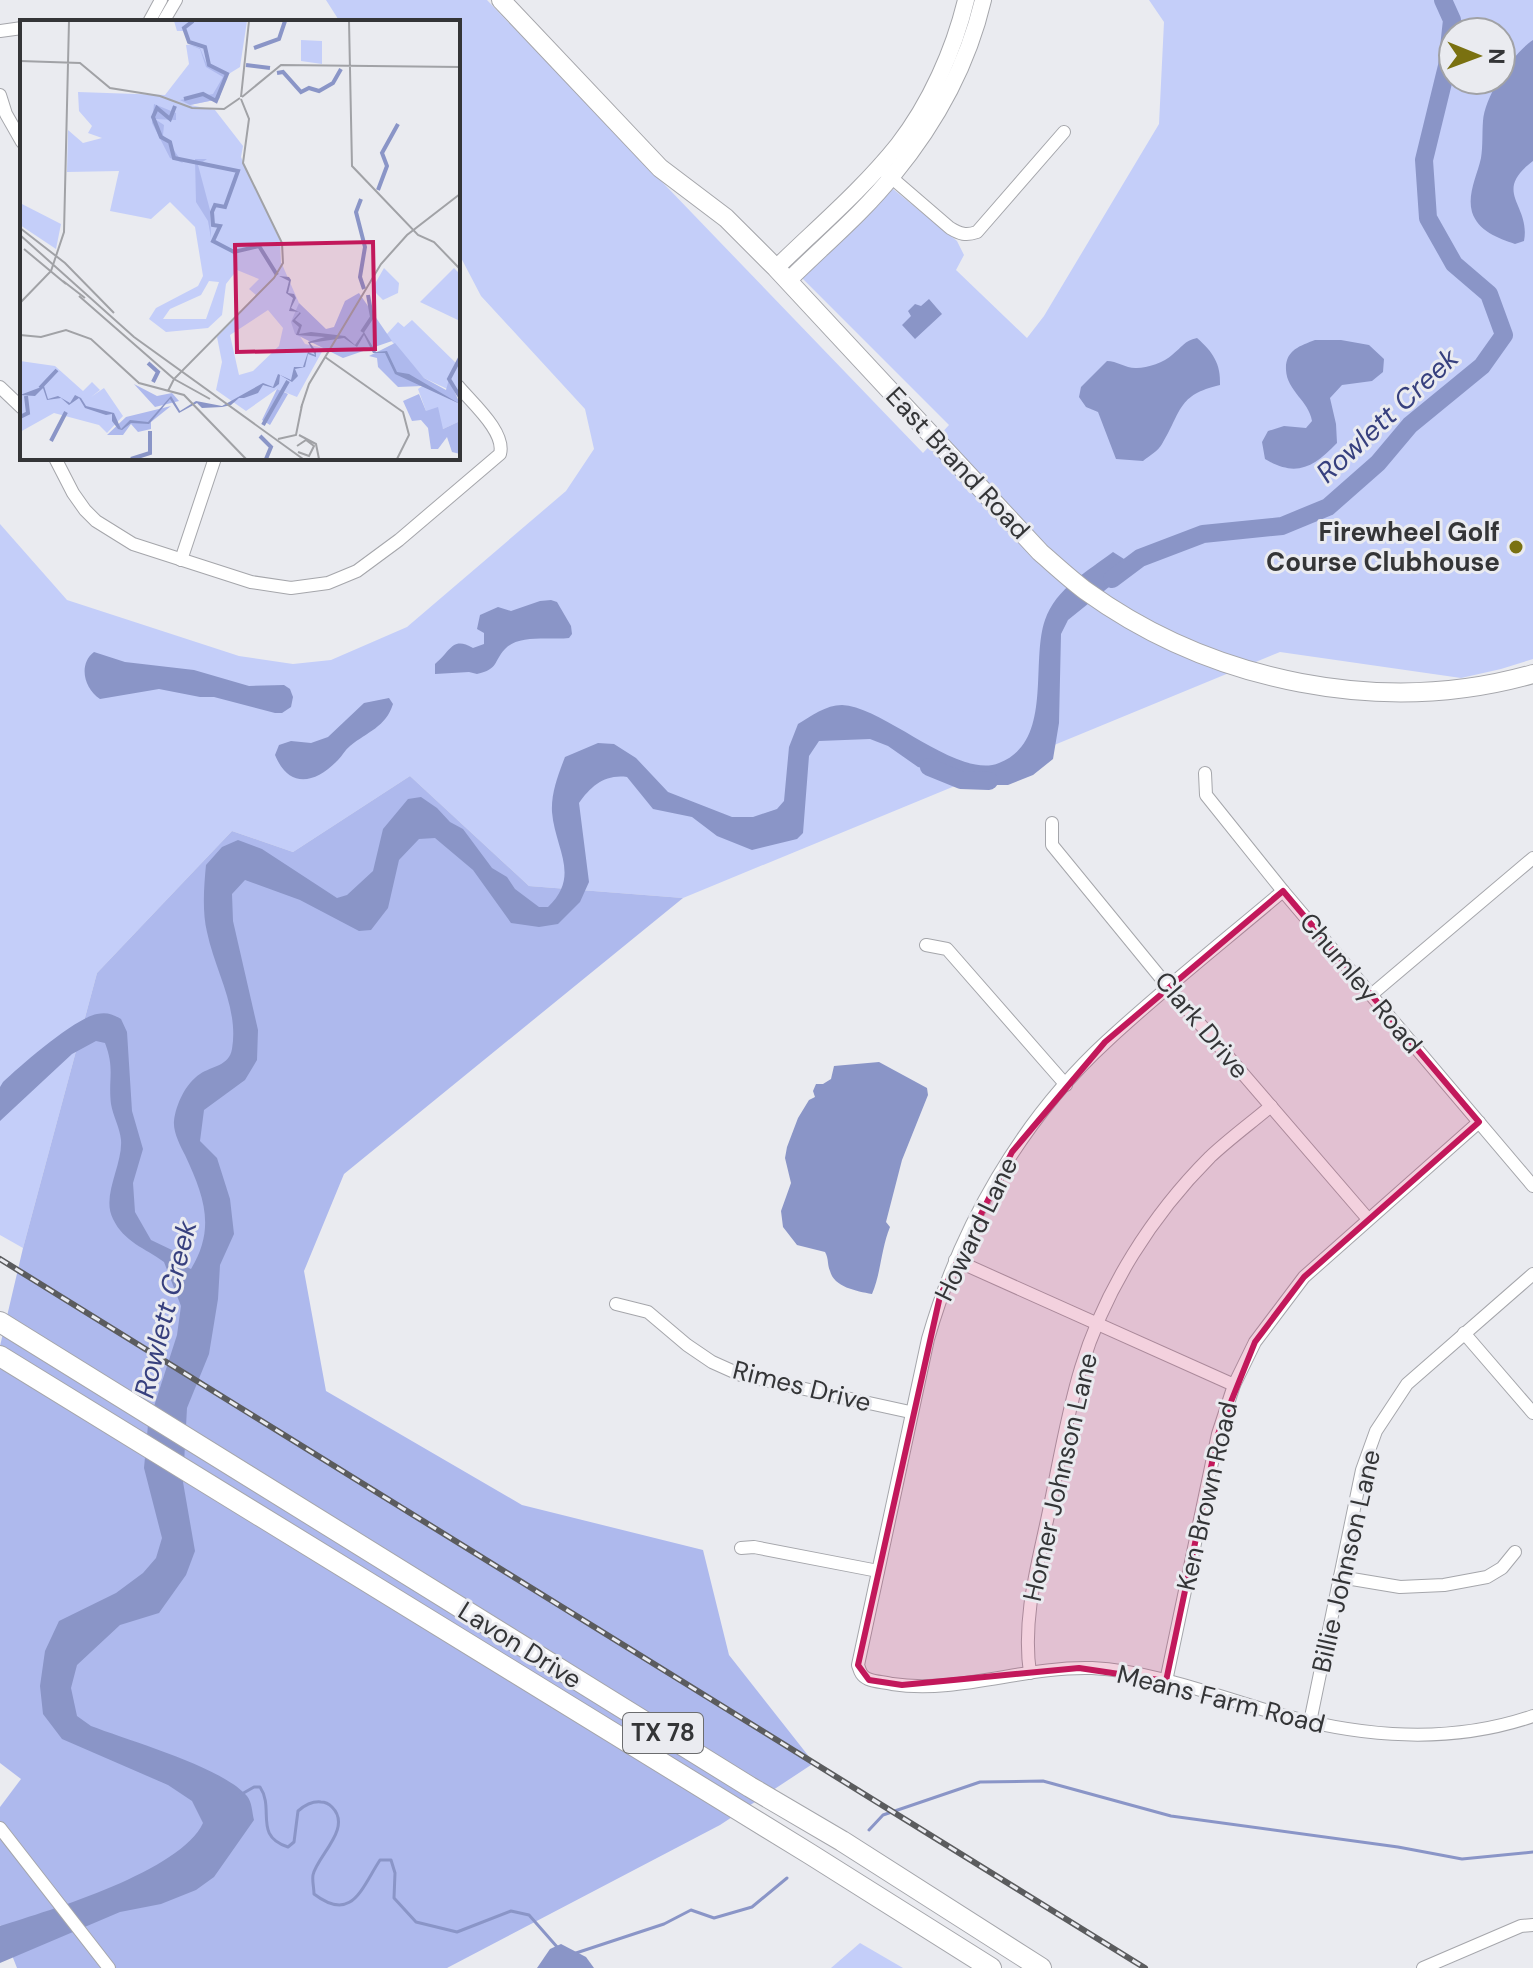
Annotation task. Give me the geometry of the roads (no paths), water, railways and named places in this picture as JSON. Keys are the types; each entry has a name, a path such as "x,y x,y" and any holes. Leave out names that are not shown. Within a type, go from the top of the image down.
{"main road":[{"name":"East Brand Road","path":"501,0 660,168 726,218 782,274 1040,552 1085,591 1144,627 1188,649 1258,674 1322,686 1416,692 1454,691 1503,683 1533,674"},
{"name":"Lavon Drive","path":"0,1322 842,1841 1041,1968"},
{"name":"Lavon Drive","path":"0,1356 991,1968"}],"street":[{"path":"150,20 161,0"},
{"path":"164,20 176,0"},
{"path":"885,173 932,88 950,49 966,0"},
{"path":"782,274 922,137 945,99 964,58 983,0"},
{"path":"0,31 20,28"},
{"path":"0,95 6,114 20,138"},
{"path":"885,173 950,228 970,235 977,232 1064,132"},
{"path":"0,387 20,406"},
{"path":"56,460 73,493 96,521 133,544 271,587 291,588 342,578 357,571 389,548 500,454 503,444 499,434 460,388"},
{"path":"181,560 214,460"},
{"name":"Chumley Road","path":"1205,773 1206,795 1283,891 1533,1186"},
{"name":"Clark Drive","path":"1052,823 1052,845 1169,988 1368,1219"},
{"path":"1371,995 1533,858"},
{"name":"Howard Lane","path":"861,1674 858,1665 910,1412 940,1296 982,1203 1012,1152 1105,1042 1283,891"},
{"path":"926,945 947,949 1066,1085"},
{"name":"Homer Johnson Lane","path":"1030,1673 1027,1652 1029,1609 1071,1406 1082,1366 1110,1294 1175,1195 1212,1155 1271,1106"},
{"name":"Ken Brown Road","path":"1166,1681 1216,1442 1234,1385 1255,1342 1283,1301 1323,1258 1479,1122"},
{"path":"955,1260 1234,1385"},
{"name":"Billie Johnson Lane","path":"1310,1722 1362,1470 1376,1431 1407,1384 1533,1274"},
{"name":"Rimes Drive","path":"616,1304 648,1312 712,1362 741,1375 910,1412"},
{"path":"1464,1333 1533,1413"},
{"path":"741,1548 754,1547 878,1571"},
{"path":"1340,1577 1400,1587 1444,1585 1487,1577 1502,1568 1515,1552"},
{"name":"Means Farm Road","path":"861,1674 869,1680 914,1685 1094,1668 1166,1681 1310,1722 1365,1733 1418,1735 1471,1731 1533,1716"},
{"path":"0,1828 109,1968"},
{"path":"1423,1968 1521,1926 1533,1925"}],"waterway":[{"name":"Rowlett Creek","path":"1112,579 1140,558 1203,534 1282,526 1328,507 1378,463 1410,425 1482,366 1504,335 1489,294 1454,264 1428,218 1424,160 1447,66 1452,20 1443,0"},
{"name":"Rowlett Creek","path":"929,767 961,780 989,781"},
{"path":"869,1830 883,1815 980,1782 1043,1781 1171,1816 1398,1847 1462,1859 1533,1852"},
{"path":"240,1795 260,1787 271,1836 288,1847 294,1842 298,1811 315,1802 324,1802 332,1807 337,1815 336,1833 313,1877 314,1894 327,1902 347,1904 361,1891 380,1860 391,1860 395,1873 394,1898 416,1922 457,1932 511,1911 529,1915 558,1948"},
{"path":"576,1953 664,1924 691,1910 714,1918 752,1907 787,1878"}],"railway":[{"path":"0,1259 1145,1968"}],"place":[{"name":"Firewheel Golf Course Clubhouse","path":"1516,547"}]}
